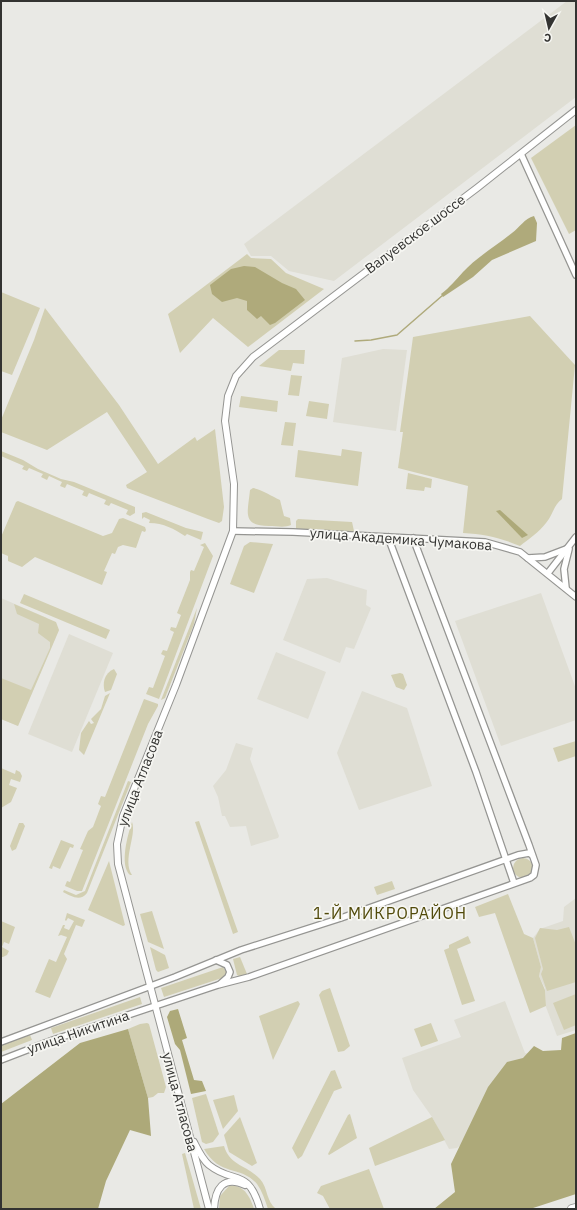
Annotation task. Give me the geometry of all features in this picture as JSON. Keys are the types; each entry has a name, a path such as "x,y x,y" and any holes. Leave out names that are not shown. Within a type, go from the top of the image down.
{"highway":[{"path":"572,1209 576,1208"}],"main road":[{"name":"Валуевское шоссе","path":"253,357 521,154 576,110"},
{"name":"улица Атласова","path":"210,1209 149,986 118,864 117,844 124,816 181,672 233,531 234,484 225,421 228,396 236,376 253,357"},
{"path":"189,1134 208,1164 217,1170 242,1179 250,1186 255,1194 260,1209"},
{"path":"214,1209 216,1193 223,1185 235,1181 250,1186"}],"street":[{"path":"521,154 576,275"},
{"name":"улица Академика Чумакова","path":"233,531 388,536 485,542 520,552 576,597"},
{"path":"388,536 476,772 514,884"},
{"path":"548,573 576,537"},
{"path":"413,538 417,545 532,855"},
{"path":"528,558 554,555 569,547"},
{"path":"566,588 564,569 569,547"},
{"name":"улица Никитина","path":"1,1042 241,950 361,911 523,853 532,855 536,865 534,875 514,884 249,977 218,985 49,1041 1,1060"},
{"path":"216,960 227,965 230,972 228,977 218,985"}],"shaded area":[{"path":"567,1 576,1 576,97 334,281 289,271 271,256 251,256 244,244"},
{"path":"576,125 576,230 569,234 531,158"},
{"path":"534,216 537,223 536,241 492,260 473,277 443,297 441,294 480,256 512,233 525,221"},
{"path":"247,254 251,258 271,259 286,273 324,289 248,347 213,318 180,353 168,314"},
{"path":"244,266 255,267 282,283 296,289 305,300 275,323 270,325 261,316 257,319 247,310 247,301 237,298 222,302 212,294 210,285 231,269"},
{"path":"1,292 40,308 12,375 1,371"},
{"path":"45,308 119,405 158,464 195,437 197,441 215,429 224,507 222,521 219,523 127,488 126,485 147,472 107,412 47,450 1,432 1,420 34,340"},
{"path":"530,316 575,365 562,499 543,526 520,546 492,537 463,533 468,486 398,468 403,432 400,432 413,337"},
{"path":"383,349 407,350 396,431 333,422 342,358"},
{"path":"279,350 305,350 304,364 293,363 291,371 259,366"},
{"path":"291,375 302,376 299,396 288,395"},
{"path":"241,396 278,401 277,412 239,407"},
{"path":"309,401 329,404 327,419 306,416"},
{"path":"285,422 296,423 293,446 281,445"},
{"path":"342,449 362,452 358,486 295,477 298,450 341,456"},
{"path":"1,451 61,479 74,482 135,507 135,513 130,516 126,514 128,510 111,503 109,506 104,504 106,500 89,493 87,497 82,495 84,491 67,484 65,488 60,486 62,482 49,476 47,480 41,477 43,474 29,468 27,471 22,469 24,466 1,456"},
{"path":"408,473 432,479 431,488 425,487 424,491 406,489"},
{"path":"253,488 280,500 284,516 290,518 291,525 283,527 260,525 250,520 248,516 248,505 250,490"},
{"path":"18,501 103,536 112,533 119,519 123,518 145,527 146,530 145,532 142,531 136,548 123,545 118,547 115,554 112,553 104,571 107,572 102,585 35,557 22,567 8,561 8,556 1,553 1,537 16,502"},
{"path":"500,510 528,535 522,538 496,511"},
{"path":"146,512 186,528 203,532 201,540 187,534 185,536 164,525 149,523 150,520 144,517 142,519 142,513"},
{"path":"298,519 352,522 354,531 352,533 298,530 296,529 296,521"},
{"path":"250,542 273,544 254,593 230,584 244,546"},
{"path":"205,543 213,556 159,699 146,694 149,687 153,688 165,656 161,654 163,650 167,651 174,632 170,630 171,627 176,628 181,615 177,613 190,580 190,572 191,570 194,571 204,547 200,545"},
{"path":"327,578 367,590 366,605 371,608 354,649 346,647 340,663 283,640 307,579"},
{"path":"541,593 576,689 576,720 501,746 455,621"},
{"path":"24,594 110,630 106,639 20,603"},
{"path":"1,598 47,618 49,626 59,630 18,726 1,719"},
{"path":"14,604 56,622 59,630 18,726 1,719 1,678 31,690 50,648 50,642 38,633 39,624 17,614"},
{"path":"197,608 194,624 165,698 161,700"},
{"path":"69,634 113,653 72,752 28,734"},
{"path":"276,652 326,672 308,719 257,699"},
{"path":"114,669 117,674 111,690 105,692 104,686 106,676"},
{"path":"400,673 403,674 407,685 404,690 396,687 391,675"},
{"path":"362,691 407,708 432,786 359,810 337,753"},
{"path":"110,693 84,755 79,750 81,733 89,721 91,724 94,723 91,719 101,709 105,696"},
{"path":"144,699 158,704 158,706 148,724 82,891 77,891 65,886 67,881 70,882 83,850 80,849 88,831 93,827 101,806 98,804 101,796 105,797"},
{"path":"576,741 576,756 558,762 553,748"},
{"path":"236,743 253,748 250,759 279,836 278,838 251,846 246,826 230,827 225,816 222,816 218,797 213,786 226,770"},
{"path":"1,768 15,774 16,770 20,772 22,776 20,782 11,779 9,785 17,788 11,802 1,808"},
{"path":"128,781 131,782 87,893 78,898 63,892 64,890 76,895 85,891"},
{"path":"199,821 238,932 233,934 195,822"},
{"path":"132,822 133,834 128,862 132,875 130,875 125,864 125,849"},
{"path":"19,823 23,823 25,826 16,849 12,851 10,846"},
{"path":"61,840 74,845 73,848 70,847 60,869 53,866 52,869 49,868"},
{"path":"523,858 530,861 533,868 530,875 523,878 516,875 513,868 516,861"},
{"path":"109,861 125,925 123,926 88,910"},
{"path":"392,881 395,889 377,895 374,887"},
{"path":"508,894 524,934 533,938 541,967 539,976 545,990 546,1006 530,1013 495,913 479,917 475,907"},
{"path":"576,898 576,1030 557,1036 546,1007 545,988 539,976 541,967 533,938 540,929 563,921 564,907"},
{"path":"152,911 164,949 148,942 140,914"},
{"path":"67,913 85,920 82,927 76,925 64,954 67,959 50,998 35,992 49,959 56,962 67,937 61,935 58,936 63,925 65,925 64,928 69,930 74,921 68,918 66,921 65,920"},
{"path":"1,921 15,927 9,944 4,942 2,947 9,951 7,955 3,957 1,957"},
{"path":"569,927 576,945 576,982 547,991 541,974 543,969 535,938 540,928 557,930"},
{"path":"468,936 471,943 457,949 475,1001 462,1005 444,950 449,948 449,945"},
{"path":"150,947 165,955 169,968 158,972 156,970"},
{"path":"240,957 247,974 241,977 237,975 233,959"},
{"path":"223,967 227,973 222,978 164,997 161,988"},
{"path":"330,988 350,1046 344,1051 338,1052 319,995 322,991"},
{"path":"576,994 576,1025 564,1030 553,1003"},
{"path":"140,997 142,1004 53,1034 51,1028"},
{"path":"298,1001 300,1004 273,1060 259,1016"},
{"path":"505,1001 525,1053 529,1054 495,1115 457,1148 449,1149 432,1117 413,1090 402,1058 461,1037 454,1020"},
{"path":"178,1009 187,1038 182,1040 194,1080 202,1081 206,1091 191,1094 180,1050 175,1044 167,1017 170,1011"},
{"path":"147,1023 149,1024 166,1087 164,1093 158,1093 153,1097 148,1098 128,1029"},
{"path":"431,1023 438,1041 421,1047 414,1029"},
{"path":"128,1029 148,1098 151,1136 130,1130 106,1181 98,1209 1,1209 1,1104 80,1043"},
{"path":"576,1033 576,1194 530,1209 434,1209 455,1192 451,1164 488,1087 507,1062 523,1058 534,1046 543,1051 561,1050 562,1038"},
{"path":"30,1035 32,1040 1,1052 1,1045"},
{"path":"335,1070 342,1088 334,1091 302,1156 298,1159 292,1148 331,1071"},
{"path":"206,1094 219,1134 213,1142 206,1144 202,1142 192,1098"},
{"path":"234,1095 238,1111 223,1129 213,1100"},
{"path":"350,1114 357,1138 329,1155 328,1154 348,1115"},
{"path":"240,1117 257,1163 252,1166 229,1152 224,1135"},
{"path":"432,1117 445,1140 375,1166 369,1148"},
{"path":"224,1146 230,1158 255,1174 260,1179 270,1202 276,1209 268,1209 265,1199 257,1184 251,1178 217,1164 210,1158 204,1149"},
{"path":"185,1153 201,1209 194,1209 182,1154"},
{"path":"369,1169 384,1209 330,1209 323,1196 317,1193 321,1186"},
{"path":"229,1186 239,1187 246,1192 254,1209 219,1209 220,1196"}],"waterway":[{"path":"355,341 371,340 397,335 443,295"}],"district":[{"name":"1-Й МИКРОРАЙОН","path":"390,913"}]}
